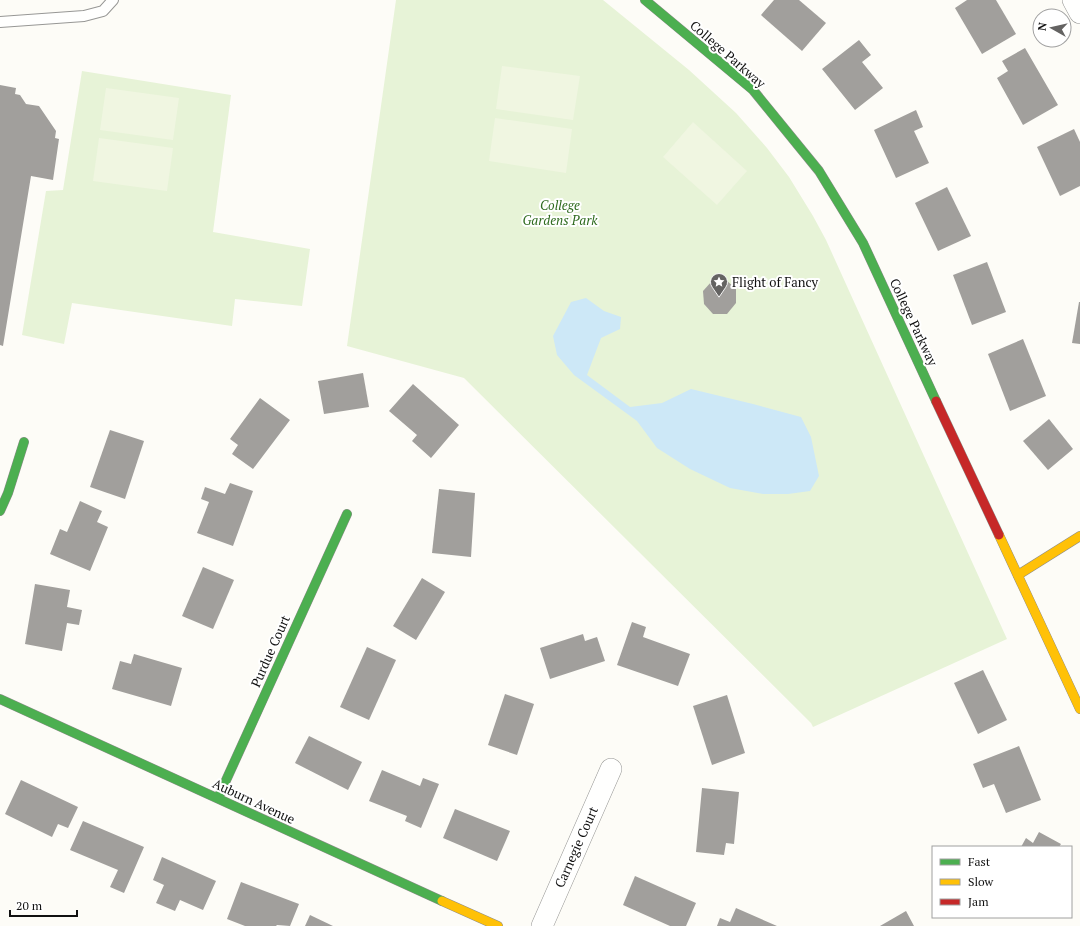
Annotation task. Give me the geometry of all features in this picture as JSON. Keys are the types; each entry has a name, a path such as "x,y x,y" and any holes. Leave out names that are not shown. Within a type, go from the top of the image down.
{"street":[{"name":"College Parkway","path":"646,0 753,90 819,171 863,243 1080,709"},
{"path":"1073,0 1080,13"},
{"path":"0,511 8,493 24,442"},
{"name":"Purdue Court","path":"218,798 347,514"},
{"path":"1018,575 1080,536"},
{"name":"Auburn Avenue","path":"0,699 498,926"},
{"name":"Carnegie Court","path":"542,926 611,769"}],"lane":[{"path":"0,22 84,16 102,11 113,0"}],"green space":[{"name":"College Gardens Park","path":"396,0 603,0 689,70 736,113 767,148 789,177 826,240 1007,639 813,727 811,723 464,378 347,346"},
{"path":"502,66 580,76 573,120 496,109"},
{"path":"82,71 231,95 213,232 310,249 302,306 235,299 232,326 72,303 64,344 22,335 46,191 63,190"},
{"path":"106,88 179,98 173,140 100,130"},
{"path":"495,118 572,129 566,173 489,161"},
{"path":"693,122 747,171 717,205 663,157"},
{"path":"99,138 173,148 167,191 93,181"}],"water":[{"path":"586,298 604,311 621,317 620,329 601,338 587,375 630,407 662,403 691,389 801,417 811,437 819,476 810,491 788,494 763,494 730,488 690,469 657,448 637,421 574,375 557,355 553,336 571,302"}],"building":[{"path":"774,0 799,0 826,23 802,51 761,15"},
{"path":"967,0 996,0 1016,34 982,54 955,8"},
{"path":"859,40 871,55 862,62 883,88 855,110 822,69"},
{"path":"1025,48 1058,105 1023,125 997,78 1008,71 1002,61"},
{"path":"0,85 16,88 15,94 20,95 26,104 39,106 56,131 55,138 59,139 53,180 31,176 3,346 0,345"},
{"path":"916,110 923,127 914,131 929,163 896,178 874,130"},
{"path":"1074,129 1080,142 1080,186 1060,196 1037,147"},
{"path":"947,187 971,236 938,251 915,203"},
{"path":"987,262 1006,312 972,325 953,275"},
{"path":"726,280 736,289 736,303 727,314 713,314 704,304 703,291 712,281"},
{"path":"1080,302 1080,344 1072,343"},
{"path":"1023,339 1046,396 1010,411 988,354"},
{"path":"363,373 369,407 324,414 318,381"},
{"path":"413,384 459,425 431,458 412,441 417,435 389,411"},
{"path":"260,398 290,420 253,469 232,454 238,445 230,439"},
{"path":"1049,419 1073,449 1048,470 1023,441"},
{"path":"110,430 144,441 125,499 90,487"},
{"path":"230,483 253,491 233,546 197,533 209,502 201,499 205,487 225,494"},
{"path":"439,489 475,493 471,557 432,553"},
{"path":"80,501 102,511 97,522 108,527 90,571 50,554 60,529 67,532"},
{"path":"203,567 234,580 213,629 182,616"},
{"path":"422,578 445,592 416,640 393,626"},
{"path":"35,584 70,590 67,607 82,610 79,625 67,623 62,651 25,644"},
{"path":"632,622 646,627 643,637 690,654 678,686 617,665"},
{"path":"583,634 585,641 597,637 605,661 550,679 540,648"},
{"path":"367,647 396,660 369,720 340,707"},
{"path":"134,654 182,668 171,706 112,689 120,661 131,664"},
{"path":"983,670 1007,720 978,734 954,683"},
{"path":"505,694 534,704 517,755 488,745"},
{"path":"727,695 745,753 712,765 693,706"},
{"path":"309,736 362,762 348,790 295,763"},
{"path":"1019,746 1041,800 1006,813 994,784 983,788 973,764"},
{"path":"382,770 420,786 423,778 439,784 421,828 405,821 407,816 369,801"},
{"path":"21,780 78,807 68,828 58,824 52,837 5,814"},
{"path":"702,788 739,792 734,844 726,843 724,855 696,852"},
{"path":"455,809 510,831 497,861 443,838"},
{"path":"83,821 144,847 124,893 110,887 118,870 70,850"},
{"path":"1039,832 1061,844 1060,846 1022,846 1026,838 1033,843"},
{"path":"162,857 216,881 203,910 180,900 175,911 156,903 164,885 153,880"},
{"path":"635,876 696,903 686,926 670,926 623,905"},
{"path":"241,882 299,904 290,926 245,926 227,919"},
{"path":"736,908 777,926 717,926 720,918 730,922"},
{"path":"906,911 914,926 880,926"},
{"path":"310,915 333,926 305,926"}],"traffic: fast":[{"path":"645,0 753,90 819,171 863,243 936,401"},
{"path":"0,511 8,493 24,442"},
{"path":"218,798 347,514"},
{"path":"0,699 442,901"}],"traffic: slow":[{"path":"999,535 1080,709"},
{"path":"1018,575 1080,536"},
{"path":"442,901 498,926"}],"traffic: jam":[{"path":"936,401 999,535"}],"place":[{"name":"Flight of Fancy","path":"719,297"}]}
